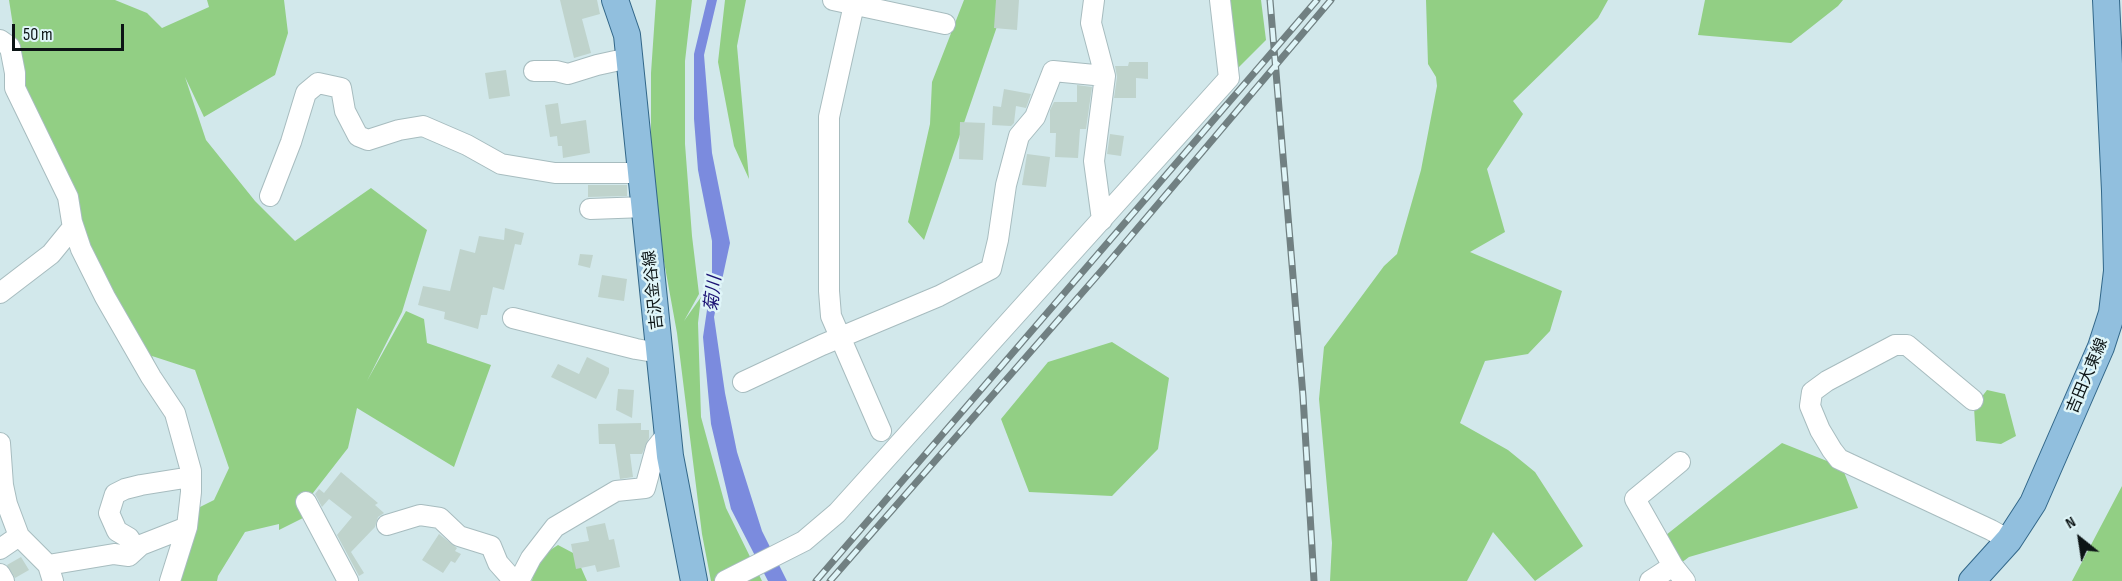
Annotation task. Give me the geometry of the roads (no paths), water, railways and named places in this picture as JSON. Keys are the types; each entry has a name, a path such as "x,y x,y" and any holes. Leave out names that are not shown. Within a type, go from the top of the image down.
{"main road":[{"name":"吉沢金谷線","path":"615,0 627,35 670,456 694,581"},
{"name":"吉田大東線","path":"1972,581 2009,540 2033,503 2101,347 2112,313 2117,271 2119,191 2106,0"}],"street":[{"path":"833,0 855,2 945,24"},
{"path":"1094,0 1091,23 1105,76 1094,160 1102,220"},
{"path":"724,581 804,541 837,513 1229,78 1220,0"},
{"path":"855,2 829,117 829,291 831,316 881,431"},
{"path":"0,40 10,47 15,73 15,88 68,197 73,227 81,249 105,297 151,377 175,413 191,477 187,527 170,581"},
{"path":"534,71 556,71 568,74 629,58"},
{"path":"743,382 939,296 991,269 1006,185 1019,136 1035,117 1053,71 1105,76"},
{"path":"270,196 291,142 306,93 318,83 341,88 345,111 358,136 368,140 399,130 423,126 467,145 501,164 555,173 641,172"},
{"path":"590,209 645,207"},
{"path":"0,292 51,254 73,227"},
{"path":"513,318 660,353"},
{"path":"1973,400 1907,345 1895,345 1827,381 1812,392 1810,406 1820,430 1839,459 2009,540"},
{"path":"519,581 531,558 555,527 616,491 645,488 656,448 668,433"},
{"path":"0,443 3,485 7,504 19,536 50,573 114,554 129,556 141,545 187,527"},
{"path":"1650,581 1679,574 1635,499 1680,462"},
{"path":"136,549 129,538 117,531 109,513 115,494 125,489 191,477"},
{"path":"306,502 348,581"},
{"path":"387,525 420,515 440,518 459,536 491,546 498,563 514,581"},
{"path":"0,549 19,536"},
{"path":"0,574 4,581"}],"water":[{"name":"菊川","path":"707,0 717,0 704,55 712,153 730,243 714,317 725,393 737,452 762,531 787,581 768,581 731,509 711,424 703,337 712,276 712,241 698,170 694,119 694,54"}],"railway":[{"path":"1270,0 1303,396 1314,581"},
{"path":"816,581 1317,0"},
{"path":"830,581 1103,269 1331,0"}]}
